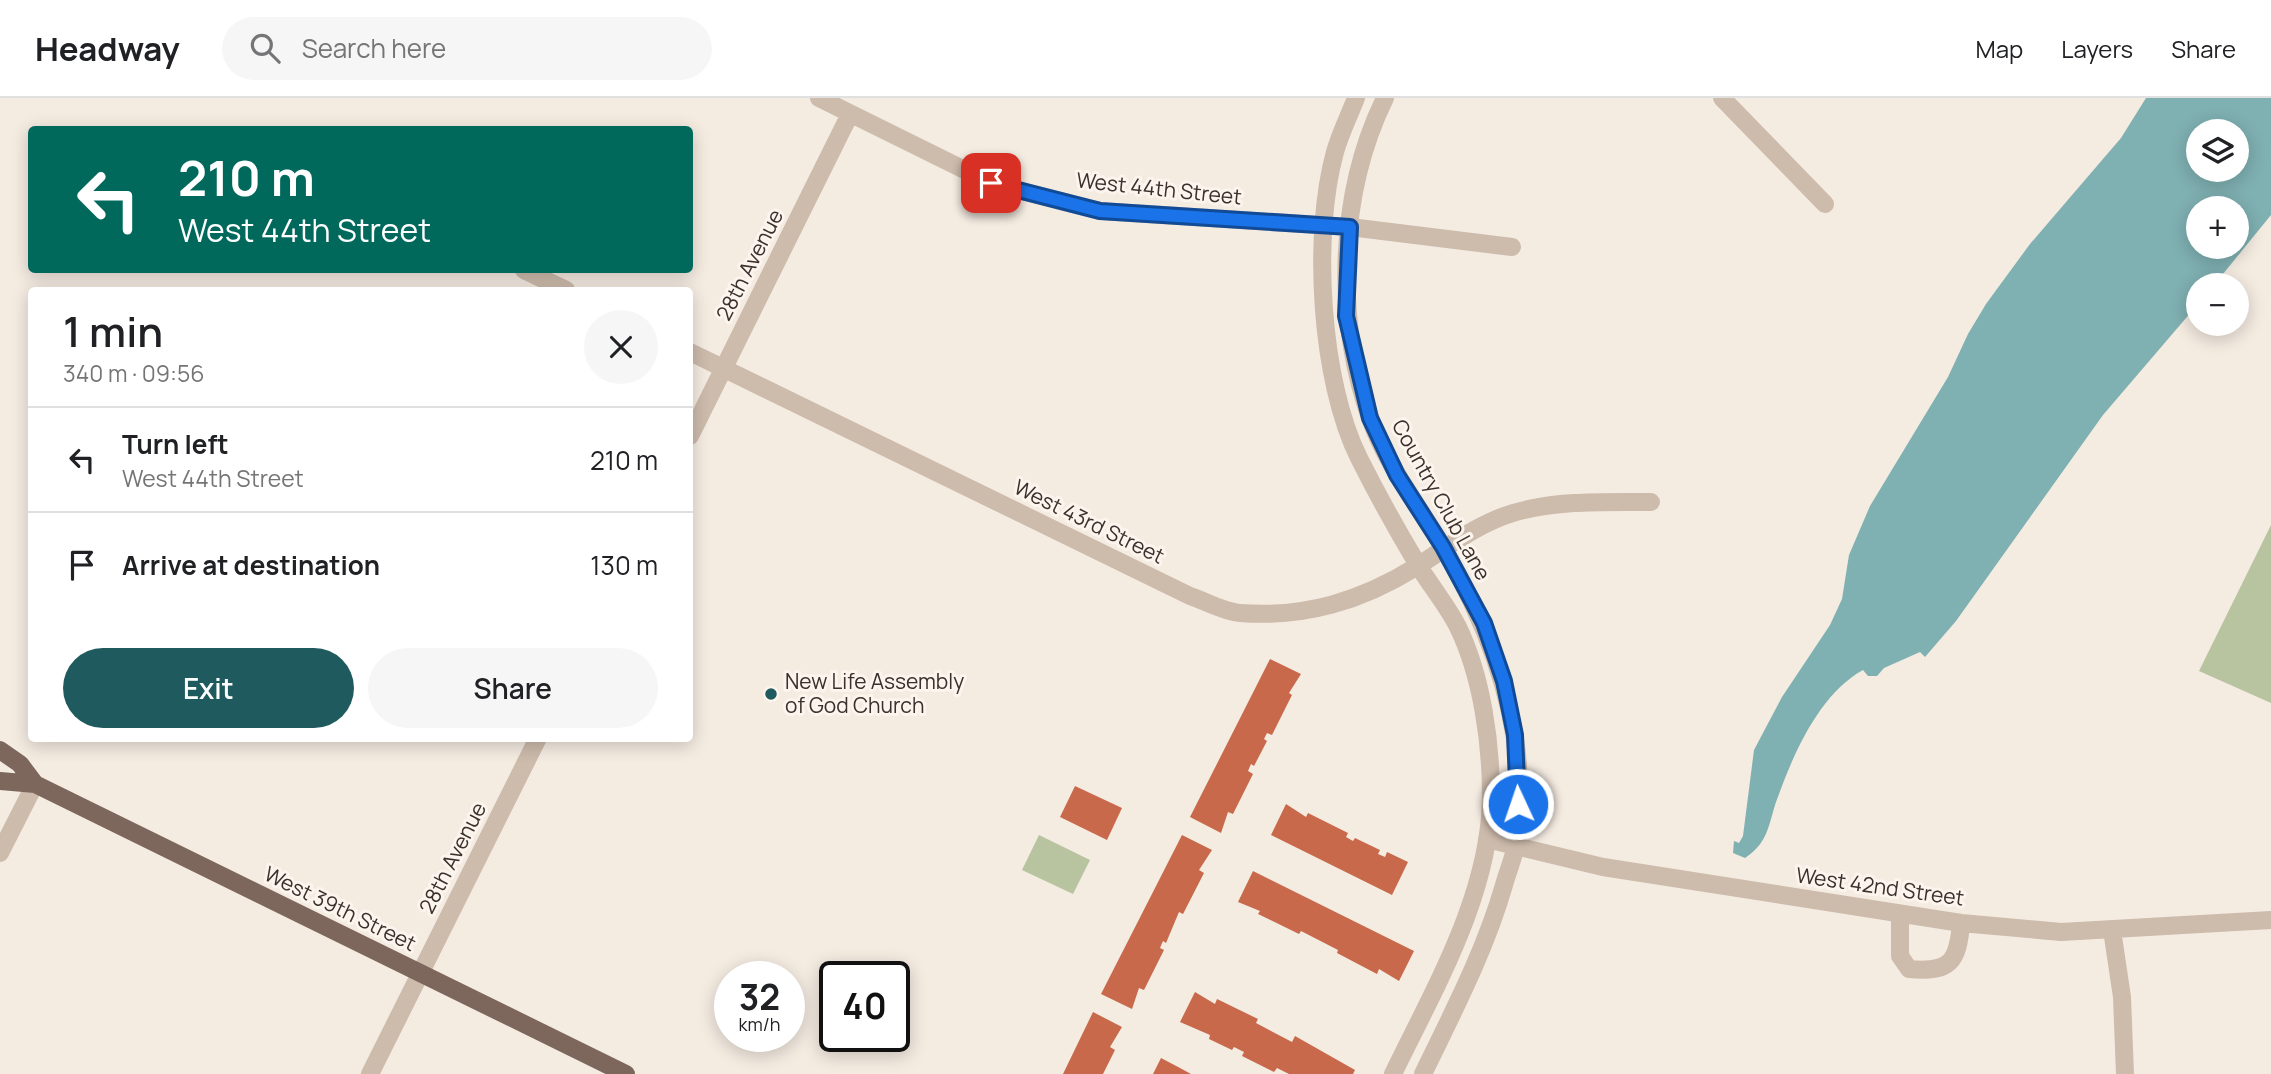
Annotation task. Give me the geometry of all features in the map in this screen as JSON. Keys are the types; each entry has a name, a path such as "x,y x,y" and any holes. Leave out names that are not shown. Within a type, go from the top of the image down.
{"main road":[{"name":"West 39th Street","path":"0,750 20,764 34,784"},
{"name":"West 39th Street","path":"0,781 34,784 626,1074"}],"street":[{"name":"West 44th Street","path":"818,98 991,183 1100,211 1350,227 1512,247"},
{"path":"1356,98 1335,151 1322,226 1321,255 1332,382 1358,455 1418,565 1458,626 1473,670 1486,731 1491,797 1487,839 1470,903 1448,958 1392,1074"},
{"name":"Country Club Lane","path":"1385,98 1374,121 1357,180 1350,227 1346,316 1370,418 1397,475 1443,547 1484,623 1504,681 1515,735 1518,804 1516,845 1492,922 1463,991 1423,1074"},
{"path":"1722,98 1825,204"},
{"name":"28th Avenue","path":"693,430 850,114"},
{"path":"530,273 560,287"},
{"name":"West 43rd Street","path":"693,354 1190,596 1238,613 1319,610 1371,592 1443,547 1513,513 1592,502 1651,502"},
{"name":"28th Avenue","path":"370,1074 536,742"},
{"path":"0,853 34,784"},
{"name":"West 42nd Street","path":"1487,839 1603,866 1961,923 2061,932 2271,920"},
{"path":"1900,915 1900,956 1909,969 1934,971 1953,961 1959,943 1961,923"},
{"path":"2112,930 2122,997 2125,1074"}],"green space":[{"path":"2271,525 2271,703 2199,671"},
{"path":"1039,835 1090,860 1073,894 1022,870"}],"water":[{"path":"2146,98 2271,98 2271,215 2249,242 2249,196 2186,196 2186,259 2235,259 2224,273 2186,273 2186,318 2103,415 1956,621 1925,657 1920,652 1884,668 1877,676 1868,676 1863,670 1834,693 1802,741 1785,777 1768,830 1760,845 1745,858 1733,853 1734,841 1739,843 1743,836 1754,750 1782,697 1830,625 1842,599 1849,555 1870,506 1948,377 1968,334 1986,304 2030,244 2121,138"}],"building":[{"path":"1270,659 1301,674 1289,693 1292,695 1272,735 1267,733 1264,739 1267,741 1254,766 1251,764 1248,771 1253,774 1233,814 1228,812 1221,833 1190,817"},
{"path":"1075,786 1122,808 1107,840 1060,817"},
{"path":"1286,804 1306,817 1308,813 1348,833 1346,837 1353,841 1355,838 1380,850 1378,854 1385,857 1387,852 1408,862 1392,895 1271,835"},
{"path":"1182,835 1212,850 1199,870 1204,873 1183,914 1179,912 1166,943 1163,941 1160,948 1164,950 1144,990 1139,988 1132,1009 1101,994"},
{"path":"1253,871 1414,951 1399,981 1379,969 1377,974 1337,953 1338,950 1301,931 1299,934 1258,914 1260,911 1238,902"},
{"path":"1195,992 1215,1004 1217,999 1258,1019 1256,1023 1292,1042 1295,1036 1355,1070 1353,1074 1289,1074 1277,1068 1274,1072 1242,1056 1244,1052 1234,1047 1232,1050 1209,1039 1210,1035 1180,1022"},
{"path":"1093,1012 1122,1027 1110,1047 1115,1050 1103,1074 1063,1074"},
{"path":"1161,1058 1180,1068 1191,1074 1153,1074"}],"place":[{"name":"New Life Assembly of God Church","path":"771,694"}],"route":[{"path":"991,183 1100,211 1350,227 1346,316 1370,418 1397,475 1443,547 1484,623 1504,681 1515,735 1518,804"}]}
